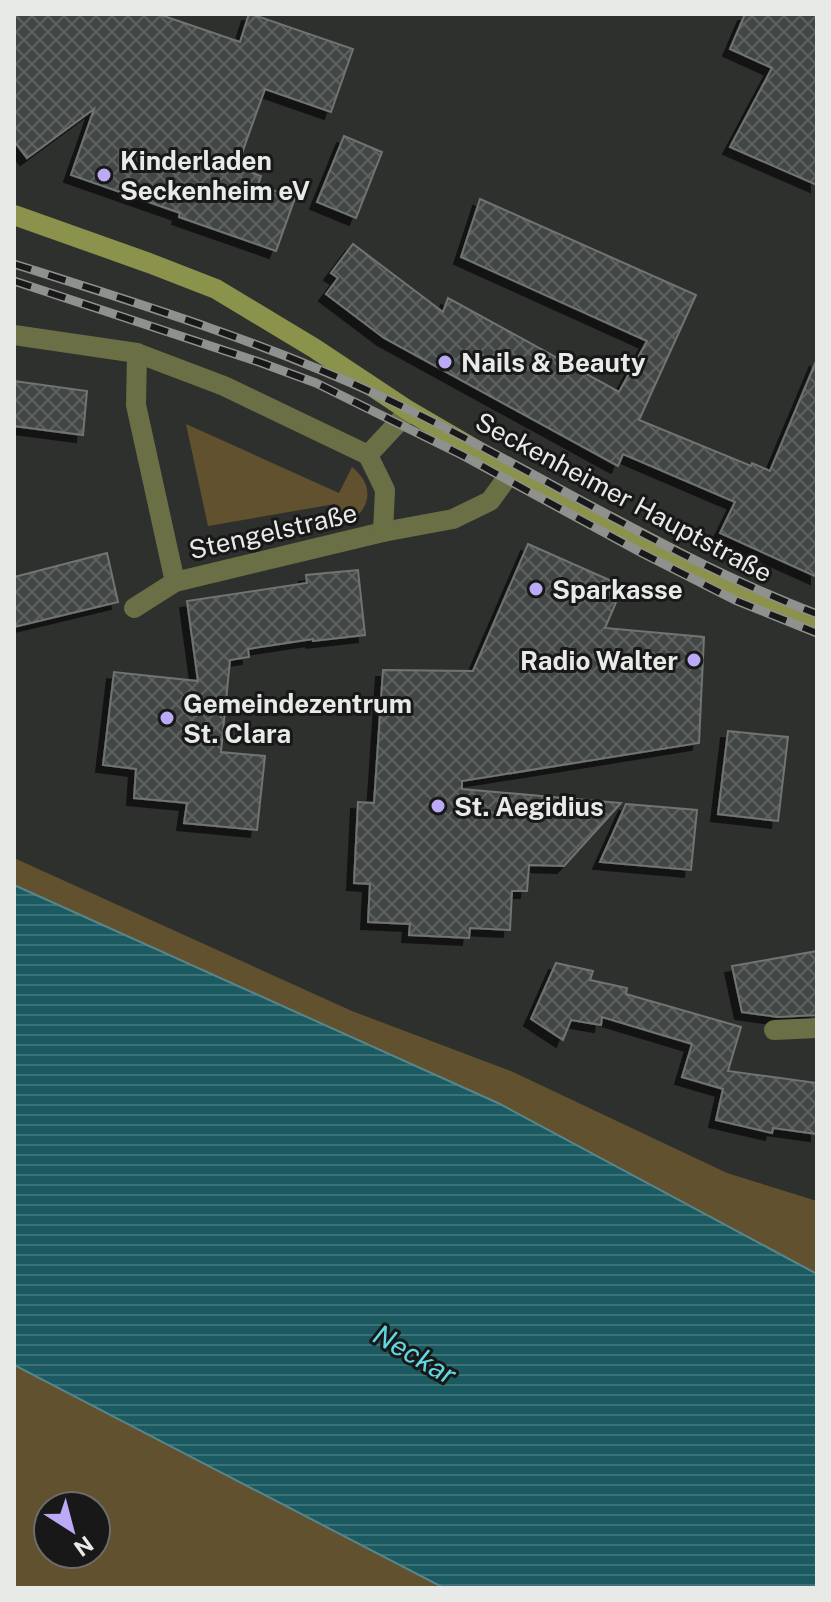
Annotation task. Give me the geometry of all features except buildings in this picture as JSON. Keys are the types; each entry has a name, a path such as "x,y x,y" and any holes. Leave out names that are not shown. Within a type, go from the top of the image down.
{"main road":[{"name":"Seckenheimer Hauptstraße","path":"14,215 216,289 314,348 409,411 512,471 740,590 817,622"}],"street":[{"path":"14,335 137,353 224,386 368,455 409,411"},
{"name":"Stengelstraße","path":"137,353 136,405 175,582"},
{"name":"Stengelstraße","path":"368,455 385,490 383,532"},
{"name":"Stengelstraße","path":"134,608 175,582 383,532 453,519 490,501 512,471"},
{"path":"774,1030 817,1028"}],"shaded area":[{"path":"186,424 339,493 352,467 365,484 367,493 363,509 339,528 335,504 208,526"},
{"path":"14,858 352,1011 513,1072 727,1173 817,1201 817,1274 500,1104 14,885"},
{"path":"14,1365 444,1588 14,1588"}],"water":[{"name":"Neckar","path":"14,885 500,1104 817,1274 817,1588 444,1588 14,1365"}],"railway":[{"path":"14,264 198,324 334,375 488,450 705,565 817,614"},
{"path":"14,281 316,383 462,455 735,600 817,633"}],"place":[{"name":"Kinderladen Seckenheim eV","path":"104,175"},
{"name":"Nails & Beauty","path":"445,362"},
{"name":"Sparkasse","path":"536,589"},
{"name":"Radio Walter","path":"694,660"},
{"name":"Gemeindezentrum St. Clara","path":"167,718"},
{"name":"St. Aegidius","path":"438,806"}]}
